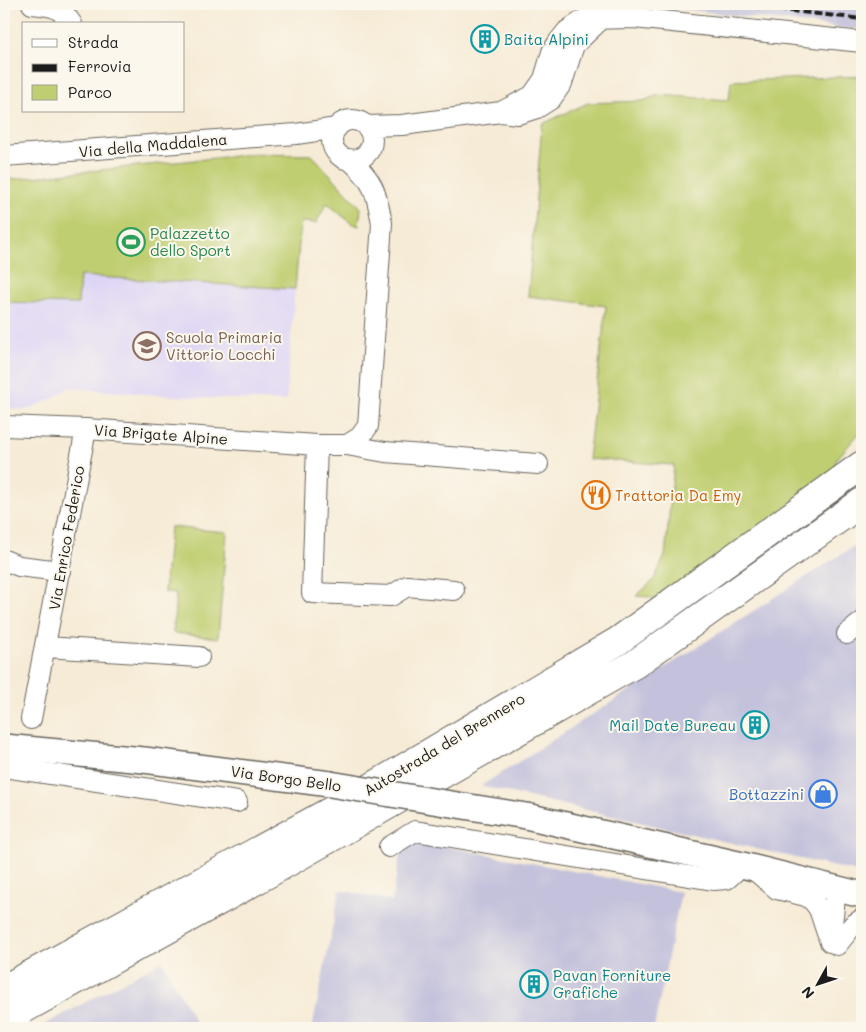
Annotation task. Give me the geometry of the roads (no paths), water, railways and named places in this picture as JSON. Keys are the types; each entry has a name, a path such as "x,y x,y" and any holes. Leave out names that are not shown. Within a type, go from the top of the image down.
{"highway":[{"name":"Autostrada del Brennero","path":"4,989 340,806 618,641 862,465"},
{"name":"Autostrada del Brennero","path":"4,1020 271,872 635,664 862,502"}],"main road":[{"name":"Via Borgo Bello","path":"4,747 144,760 330,784 526,816 746,866 850,892"}],"street":[{"path":"32,4 52,6 65,12 71,22"},
{"path":"347,445 360,437 368,426 382,223 376,194 354,143 402,125 501,112 518,114 537,108 550,99 562,82 574,45 584,33 596,24 620,18 862,42"},
{"name":"Via della Maddalena","path":"4,156 302,133 354,143"},
{"name":"Via Brigate Alpine","path":"4,426 86,429 318,445 347,445 385,452 538,464"},
{"name":"Via Enrico Federico","path":"31,719 86,429"},
{"path":"318,445 312,593 391,596 407,586 454,590"},
{"path":"4,560 19,566 60,571"},
{"path":"46,647 199,657"},
{"name":"Via Borgo Bello","path":"4,767 237,802"},
{"path":"389,847 415,831 713,880 727,879 746,866"},
{"name":"Via Borgo Bello","path":"746,866 777,889 806,896 813,902 819,909 834,943"},
{"name":"Via Borgo Bello","path":"834,943 850,892"},
{"path":"834,943 853,924 862,919"}],"railway":[{"path":"730,4 862,19"}],"place":[{"name":"Baita Alpini","path":"485,39"},
{"name":"Palazzetto dello Sport","path":"131,242"},
{"name":"Scuola Primaria Vittorio Locchi","path":"147,346"},
{"name":"Trattoria Da Emy","path":"596,495"},
{"name":"Mail Date Bureau","path":"755,725"},
{"name":"Bottazzini","path":"823,794"},
{"name":"Pavan Forniture Grafiche","path":"534,984"}]}
